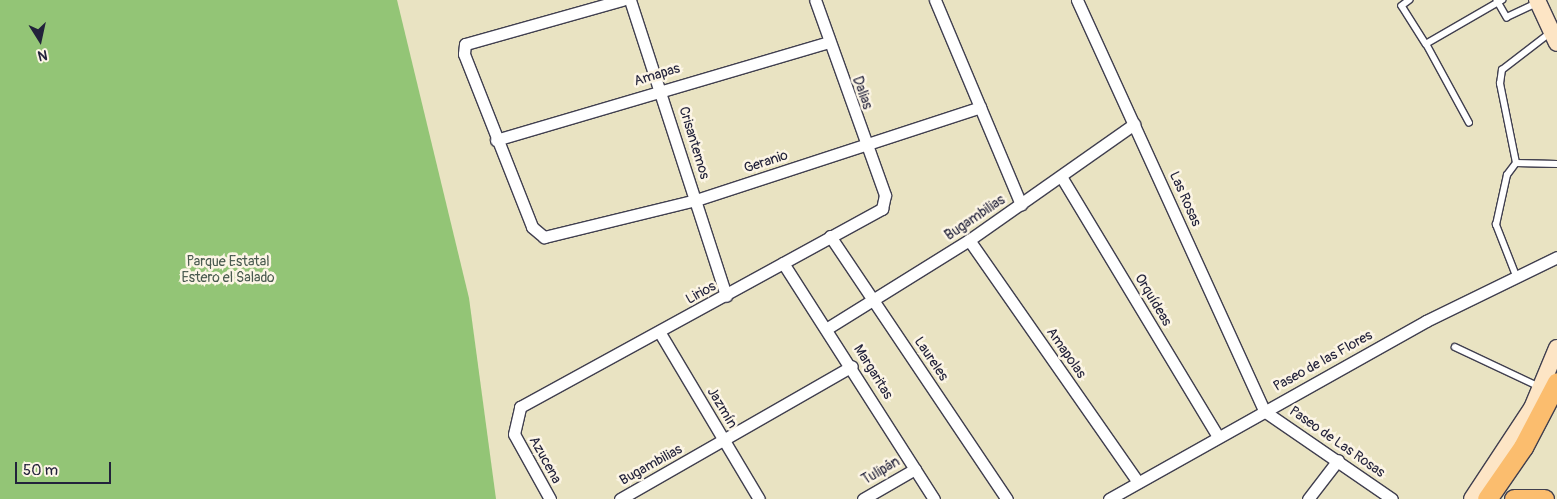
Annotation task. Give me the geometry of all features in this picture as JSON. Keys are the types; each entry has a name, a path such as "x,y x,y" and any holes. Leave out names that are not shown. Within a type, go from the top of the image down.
{"highway":[{"path":"1487,499 1523,447 1549,385"},
{"path":"1514,499 1544,499"}],"main road":[{"path":"1540,1 1556,35"},
{"path":"1472,499 1549,385 1557,348"}],"street":[{"path":"496,140 464,54 465,44 472,39 622,0"},
{"name":"Crisantemos","path":"630,0 661,90 726,296"},
{"name":"Dalias","path":"815,0 865,146 885,194"},
{"path":"935,0 1021,205"},
{"name":"Las Rosas","path":"1076,0 1264,410"},
{"name":"Amapas","path":"496,140 828,42"},
{"name":"Geranio","path":"496,140 532,227 544,236 558,236 696,200 980,107"},
{"name":"Bugambilias","path":"826,328 969,240 1062,178 1134,124"},
{"name":"Orquídeas","path":"1062,178 1218,437"},
{"name":"Lirios","path":"520,407 660,333 830,236 882,209 885,194"},
{"name":"Laureles","path":"830,236 1007,499"},
{"name":"Amapolas","path":"969,240 1138,482"},
{"name":"Paseo de las Flores","path":"1109,499 1264,410 1516,276 1557,257"},
{"name":"Margaritas","path":"783,263 852,366 934,499"},
{"name":"Jazmín","path":"660,333 758,499"},
{"name":"Bugambilias","path":"620,499 852,366"},
{"name":"Azucena","path":"520,407 514,434 550,499"},
{"name":"Paseo de Las Rosas","path":"1264,410 1392,499"},
{"path":"1308,499 1338,460"},
{"name":"Tulipán","path":"862,499 915,469"}],"lane":[{"path":"1410,0 1402,6 1426,44 1469,122"},
{"path":"1426,44 1499,1 1507,17 1540,1"},
{"path":"1516,276 1496,225 1507,175 1516,163 1500,84 1502,70 1556,35"},
{"path":"1516,163 1557,164"},
{"path":"1455,347 1549,385"}],"green space":[{"name":"Parque Estatal Estero el Salado","path":"0,0 397,0 469,298 496,499 0,499"}]}
